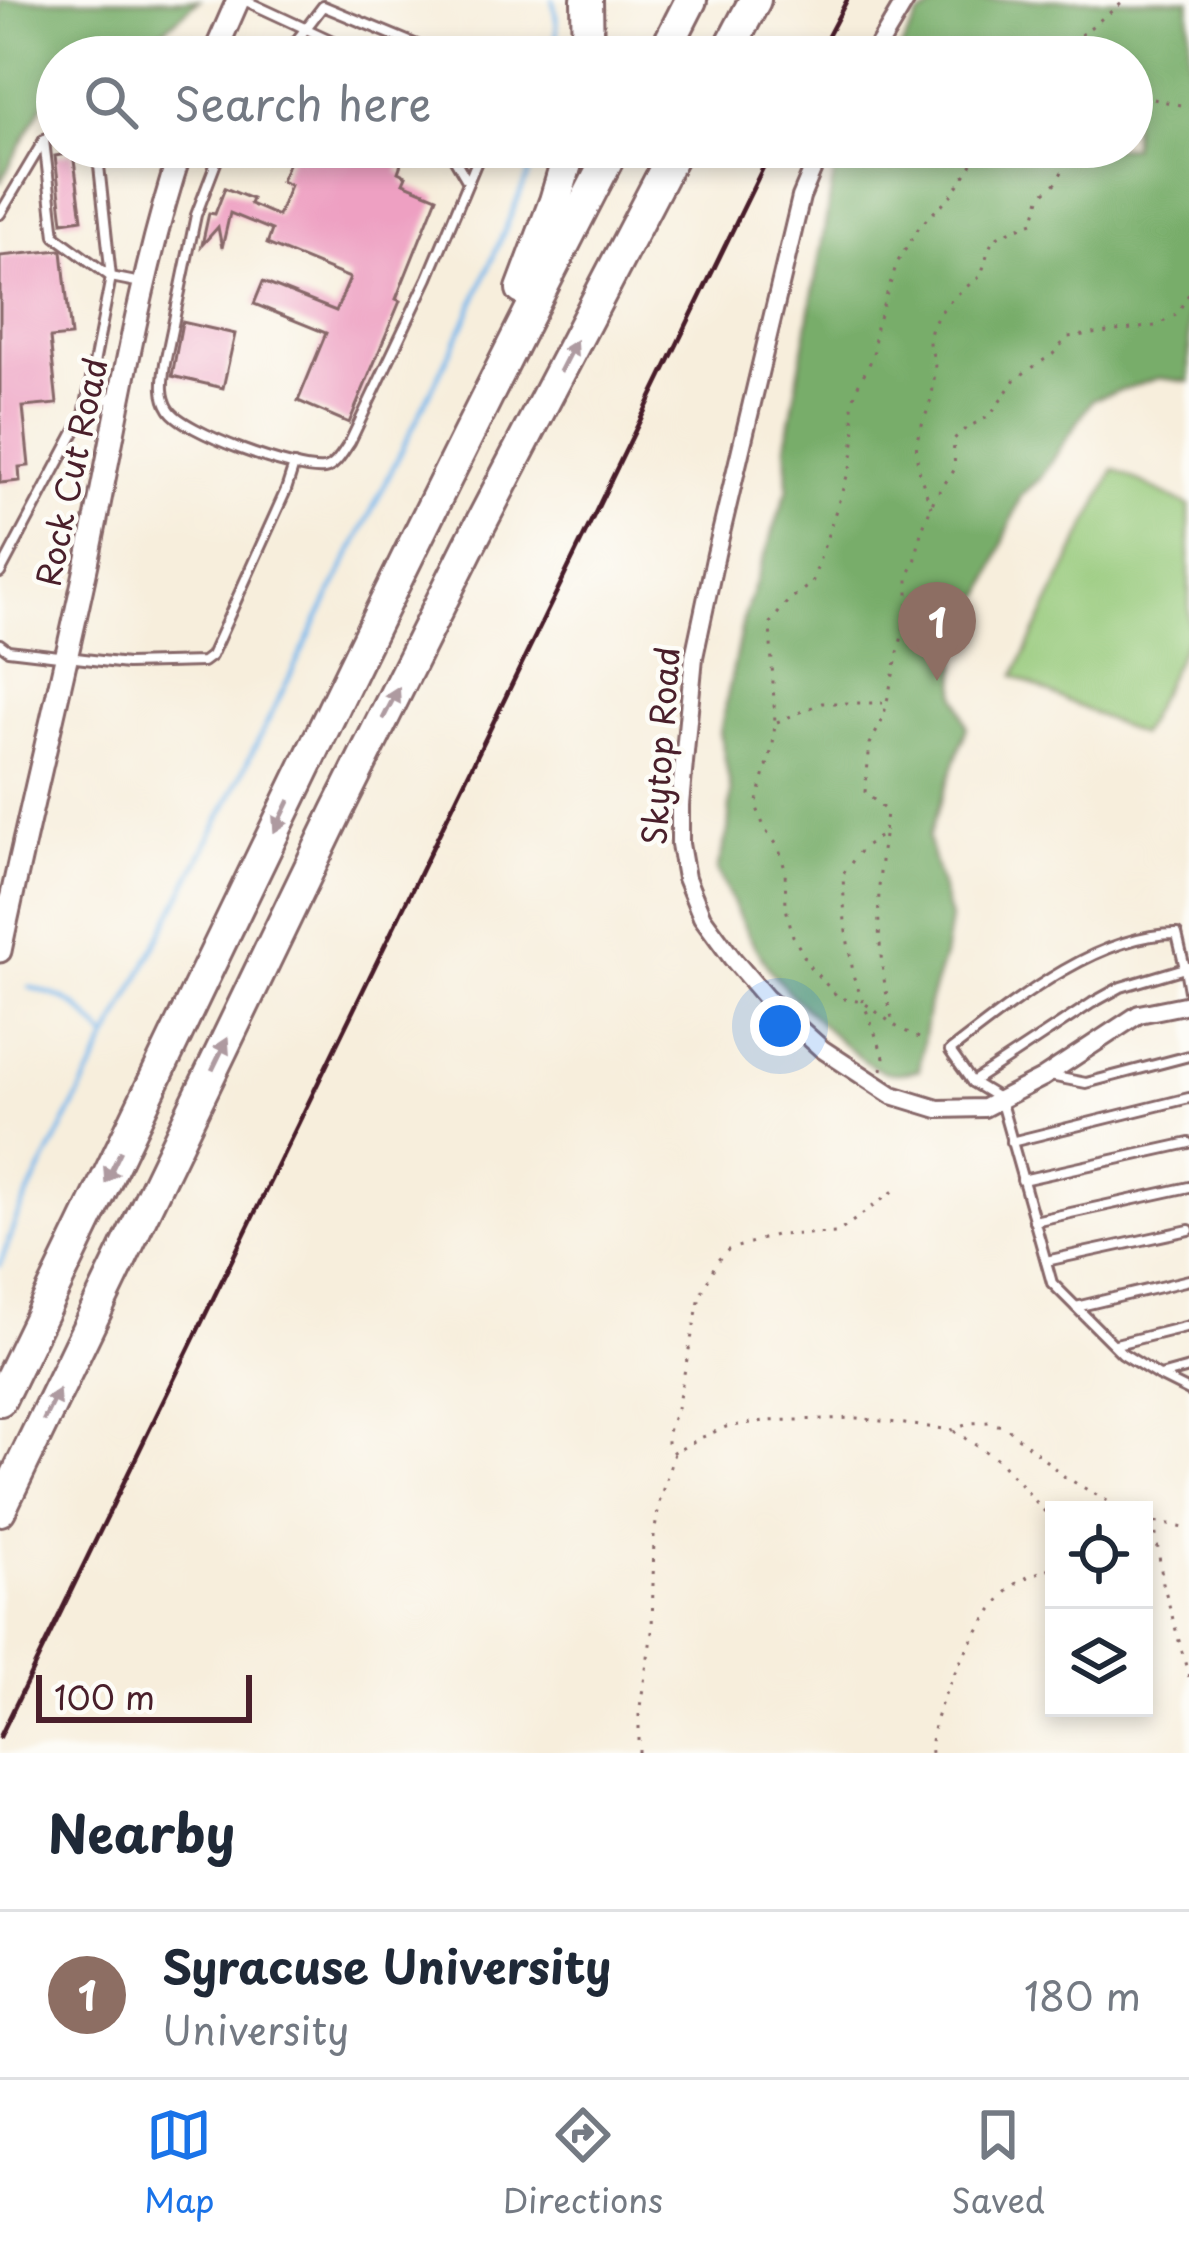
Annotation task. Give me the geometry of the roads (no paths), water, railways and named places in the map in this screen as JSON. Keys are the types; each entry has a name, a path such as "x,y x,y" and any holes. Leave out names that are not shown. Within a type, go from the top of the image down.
{"highway":[{"path":"587,0 588,36"},
{"path":"673,36 692,0"},
{"path":"736,36 755,0"},
{"path":"418,536 512,317 565,168"},
{"path":"0,1400 521,325 603,168"},
{"path":"0,1510 337,811 666,168"}],"street":[{"path":"224,36 241,0"},
{"path":"884,36 905,0"},
{"name":"Rock Cut Road","path":"0,951 7,881 65,658 175,168"},
{"name":"Skytop Road","path":"813,168 801,197 694,657 680,844 686,878 702,917 766,998 822,1049 892,1095 938,1109 984,1108 1045,1076 1138,1014 1189,1004"}],"lane":[{"path":"241,0 319,36"},
{"path":"300,36 323,6 396,36"},
{"path":"0,214 36,153"},
{"path":"47,168 55,236 111,277 146,284"},
{"path":"84,415 111,277 99,168"},
{"path":"214,168 196,214 165,363 162,388 167,407 179,422 271,461 324,469 350,442 474,168"},
{"path":"459,168 468,184"},
{"path":"0,573 84,415 94,404 122,394"},
{"path":"0,644 8,650 127,664 203,662 211,656 295,464"},
{"path":"1189,992 1177,934 1155,934 1092,956 1031,989 950,1052 972,1082 1000,1100 1052,1283 1114,1345 1189,1391"},
{"path":"972,1082 1121,987 1187,967"},
{"path":"1045,1076 1086,1083 1189,1056"},
{"path":"1012,1142 1189,1098"},
{"path":"1022,1180 1189,1143"},
{"path":"1034,1221 1189,1187"},
{"path":"1046,1261 1189,1230"},
{"path":"1076,1307 1189,1280"},
{"path":"1114,1345 1189,1326"},
{"path":"1159,1376 1189,1368"}],"waterway":[{"path":"553,0 556,36"},
{"path":"0,1265 17,1217 468,316 531,168"},
{"path":"29,987 73,1004 106,1038"}],"railway":[{"path":"828,36 847,0"},
{"path":"0,1737 763,168"}],"place":[{"name":"Syracuse University","path":"937,681"}]}
